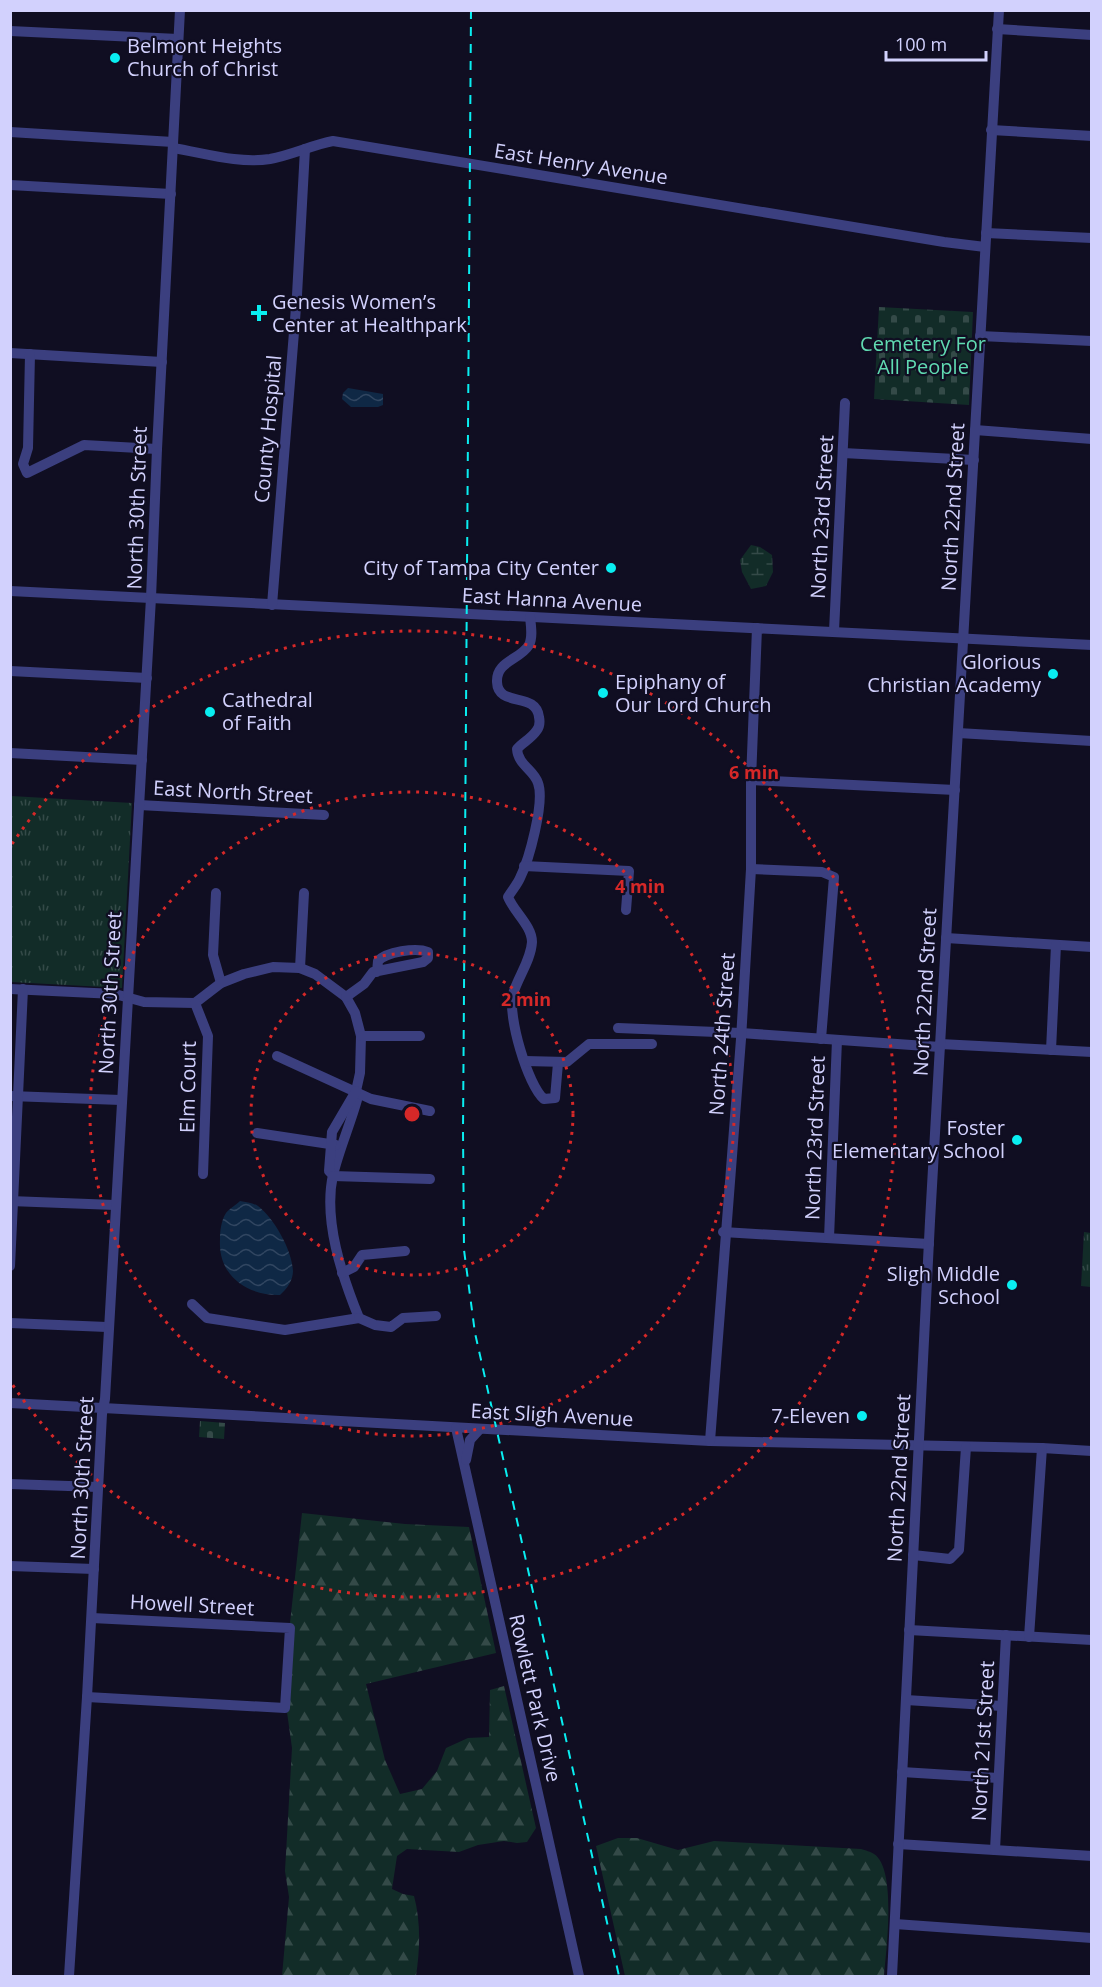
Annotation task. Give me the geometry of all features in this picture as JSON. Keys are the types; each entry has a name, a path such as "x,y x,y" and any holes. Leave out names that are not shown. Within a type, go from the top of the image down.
{"street":[{"name":"North 30th Street","path":"69,1977 147,678 180,10"},
{"name":"North 22nd Street","path":"892,1977 918,1446 999,10"},
{"path":"998,29 1092,35"},
{"path":"10,31 178,39"},
{"path":"991,130 1092,136"},
{"name":"East Henry Avenue","path":"10,132 173,145 252,160 271,159 333,141 985,247"},
{"name":"County Hospital","path":"272,605 297,295 305,148"},
{"path":"10,185 171,194"},
{"path":"986,233 1092,238"},
{"path":"980,336 1092,341"},
{"path":"10,353 162,362"},
{"path":"30,354 28,448 23,464 27,473 84,445 157,449"},
{"name":"North 23rd Street","path":"834,632 845,404"},
{"path":"975,430 1092,439"},
{"path":"843,453 974,460"},
{"name":"East Hanna Avenue","path":"10,591 1092,645"},
{"path":"530,617 531,637 528,646 514,659 503,665 497,679 497,686 503,695 534,705 539,718 539,727 535,733 517,749 517,756 540,787 539,811 524,866 520,879 508,897 516,913 529,930 532,940 512,1004 514,1021 525,1061 534,1086 546,1100 555,1098 558,1063"},
{"name":"North 24th Street","path":"710,1441 751,869 751,780 757,628"},
{"path":"10,671 147,678"},
{"path":"958,734 1092,741"},
{"path":"10,753 142,760"},
{"path":"751,780 954,790"},
{"name":"East North Street","path":"139,805 324,815"},
{"path":"524,866 629,871 626,910"},
{"name":"North 23rd Street","path":"751,869 822,872 834,877 821,1039"},
{"path":"300,968 304,892"},
{"path":"216,893 213,955 221,983"},
{"path":"946,938 1092,947"},
{"path":"1051,1050 1056,945"},
{"path":"346,997 364,984 373,972 423,962"},
{"path":"10,989 115,994 144,1002 195,1003 221,983 244,974 273,967 300,968 315,974 346,997 355,1013 361,1036 360,1073 356,1092 357,1101 333,1176 332,1216 342,1273 359,1318"},
{"path":"10,1266 14,1096 23,989"},
{"name":"Elm Court","path":"195,1003 208,1036 203,1174"},
{"path":"618,1028 1092,1052"},
{"path":"361,1036 420,1036"},
{"name":"North 23rd Street","path":"829,1238 837,1040"},
{"path":"525,1061 567,1062 589,1044 652,1044"},
{"path":"277,1056 371,1099 430,1112"},
{"path":"356,1092 337,1121 330,1144 329,1171 333,1176 430,1179"},
{"path":"14,1096 121,1100"},
{"path":"257,1133 342,1146"},
{"path":"12,1201 115,1206"},
{"path":"724,1232 929,1244"},
{"path":"342,1273 354,1267 362,1255 405,1251"},
{"path":"192,1304 207,1318 285,1330 359,1318 375,1325 392,1327 403,1318 436,1316"},
{"path":"10,1323 107,1327"},
{"name":"East Sligh Avenue","path":"10,1403 710,1441 1092,1451"},
{"name":"Rowlett Park Drive","path":"456,1428 579,1977"},
{"path":"465,1466 470,1440 480,1429"},
{"path":"913,1555 950,1559 959,1550 966,1447"},
{"path":"1029,1637 1042,1448"},
{"path":"10,1484 98,1487"},
{"path":"10,1566 94,1569"},
{"name":"Howell Street","path":"87,1697 285,1708 290,1628 92,1618"},
{"path":"909,1630 1092,1640"},
{"name":"North 21st Street","path":"995,1850 1006,1635"},
{"path":"906,1700 1002,1706"},
{"path":"902,1772 998,1778"},
{"path":"898,1844 1092,1856"},
{"path":"895,1924 1092,1938"}],"green space":[{"name":"Cemetery For All People","path":"879,307 973,312 969,405 874,399"},
{"path":"751,545 760,547 772,555 773,572 766,586 751,589 742,572 740,560"},
{"path":"11,796 132,803 122,988 11,982"},
{"path":"1084,1232 1091,1233 1091,1287 1081,1286"},
{"path":"200,1421 225,1423 224,1439 199,1437"},
{"path":"302,1513 405,1524 469,1527 496,1653 366,1684 385,1760 400,1794 422,1789 437,1771 446,1748 468,1738 489,1737 490,1690 504,1686 536,1828 527,1842 504,1841 478,1845 459,1852 407,1849 397,1856 392,1889 414,1896 418,1916 416,1976 282,1976 289,1897 285,1871 292,1748 287,1712 290,1623"},
{"path":"618,1838 637,1838 678,1850 714,1841 861,1849 873,1853 881,1863 886,1876 888,1893 884,1976 625,1976 596,1846"}],"water":[{"path":"348,388 383,394 383,405 351,407 342,399 343,393"},
{"path":"240,1201 256,1205 264,1211 286,1244 293,1274 289,1284 280,1295 246,1288 237,1281 224,1264 220,1240 222,1223 226,1213"}],"railway":[{"path":"471,10 464,1250 475,1333 619,1976"}],"place":[{"name":"Belmont Heights Church of Christ","path":"115,58"},
{"name":"Genesis Women’s Center at Healthpark","path":"259,313"},
{"name":"City of Tampa City Center","path":"611,568"},
{"name":"Glorious Christian Academy","path":"1053,674"},
{"name":"Epiphany of Our Lord Church","path":"603,693"},
{"name":"Cathedral of Faith","path":"210,712"},
{"name":"Foster Elementary School","path":"1017,1140"},
{"name":"Sligh Middle School","path":"1012,1285"},
{"name":"7-Eleven","path":"862,1416"}]}
